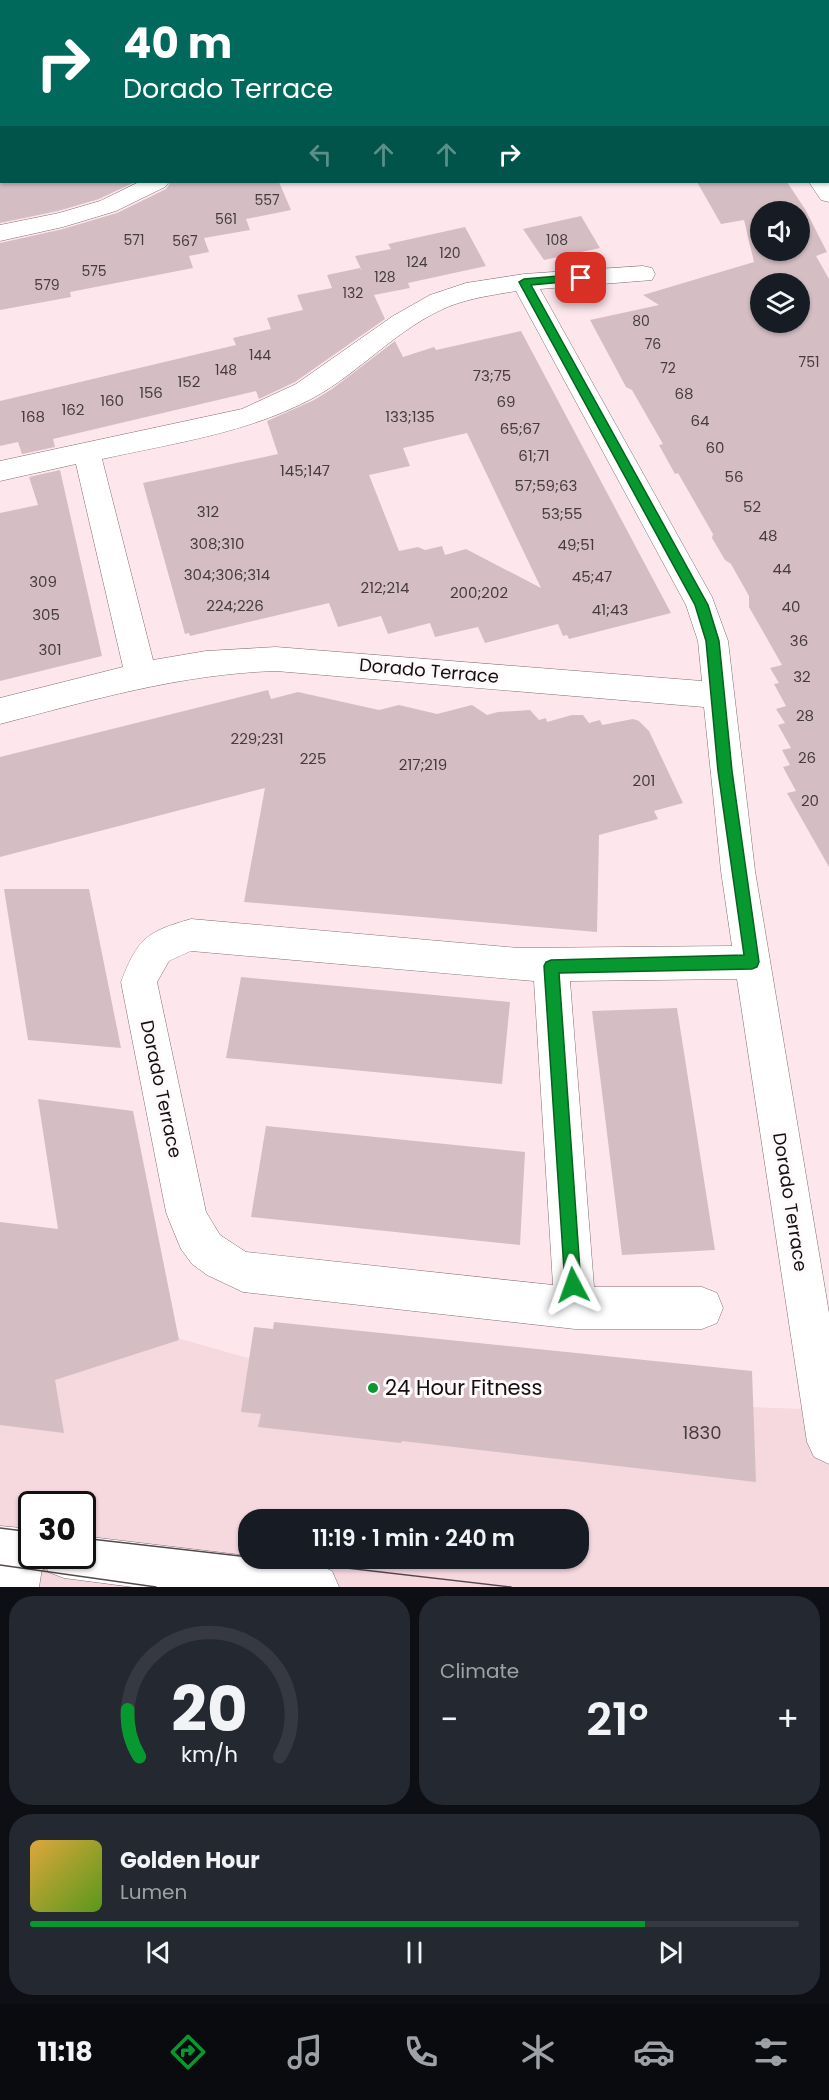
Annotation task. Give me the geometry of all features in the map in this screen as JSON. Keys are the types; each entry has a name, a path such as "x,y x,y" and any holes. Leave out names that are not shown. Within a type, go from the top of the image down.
{"street":[{"path":"0,233 63,220 108,206 155,183"},
{"path":"0,471 249,417 305,392 402,322 439,301 475,289 524,282 643,274"},
{"name":"Dorado Terrace","path":"524,282 702,605 713,641 725,771 752,962 829,1442"},
{"path":"87,452 141,676"},
{"name":"Dorado Terrace","path":"0,711 199,663 238,658 276,658 719,695"},
{"name":"Dorado Terrace","path":"702,1308 574,1308 243,1272 212,1256 195,1238 186,1212 139,982 147,959 164,943 191,935 518,965 752,962"},
{"path":"551,966 574,1308"},
{"path":"96,1566 316,1587"}],"shaded area":[{"path":"0,1287 369,1393 829,1410 829,1587 0,1587"}],"building":[{"path":"0,183 133,183 99,199 58,211 0,223"},
{"path":"170,183 279,183 291,210 246,219 250,230 204,238 209,252 189,256 193,268 70,292 71,297 0,310 0,243 63,229 117,213 166,189"},
{"path":"698,183 788,183 800,201 750,201 750,245 744,220 721,224"},
{"path":"581,216 600,248 544,260 523,229"},
{"path":"810,219 827,252 816,256 829,279 829,867 787,793 796,791 783,767 790,765 782,750 791,748 778,725 785,723 776,709 786,706 774,684 779,683 770,668 782,665 749,607 749,596 731,564 725,560 712,538 713,534 678,473 675,474 659,445 663,444 632,390 626,387 590,320 659,305 643,295 754,262 810,261"},
{"path":"465,227 486,266 408,283 410,288 374,295 385,319 295,382 259,399 256,391 53,439 55,447 22,454 18,442 0,446 0,401 236,345 233,338 271,329 267,318 303,310 297,295 332,288 327,275 360,268 362,271 355,256 391,249 388,244"},
{"path":"521,331 671,613 569,639 567,635 563,636 558,624 485,643 478,627 435,637 430,623 388,634 381,616 338,627 329,603 190,636 189,633 185,634 143,483 278,454 267,421 314,400 332,389 395,341 403,357 434,347 436,350","holes":["467,433 541,588 466,549 445,555 442,546 425,550 418,547 399,551 369,475 410,466 403,448"]},
{"path":"60,470 102,656 0,681 0,513 38,505 29,477"},
{"path":"268,690 271,699 298,692 379,710 399,705 437,714 472,705 487,715 530,710 539,720 546,718 547,722 572,715 583,715 589,723 600,720 602,725 633,719 639,721 649,731 683,803 654,811 658,819 599,835 597,932 244,902 265,788 0,857 0,757"},
{"path":"4,889 89,889 121,1048 28,1040"},
{"path":"241,977 510,1002 502,1084 226,1058"},
{"path":"677,1008 715,1250 622,1255 592,1011"},
{"path":"38,1099 133,1111 179,1340 55,1380 64,1433 0,1425 0,1222 58,1229"},
{"path":"266,1126 525,1152 520,1245 251,1217"},
{"path":"274,1322 752,1371 756,1482 402,1441 401,1443 258,1427 261,1414 241,1412 254,1327 273,1329"}],"tram line":[{"path":"0,1528 18,1530"},
{"path":"96,1540 238,1556"},
{"path":"0,1565 156,1587"},
{"path":"355,1569 511,1587"}],"place":[{"name":"24 Hour Fitness","path":"373,1388"}],"route":[{"path":"573,1285 551,966 752,962 725,771 713,641 702,605 524,282 581,278"}]}
